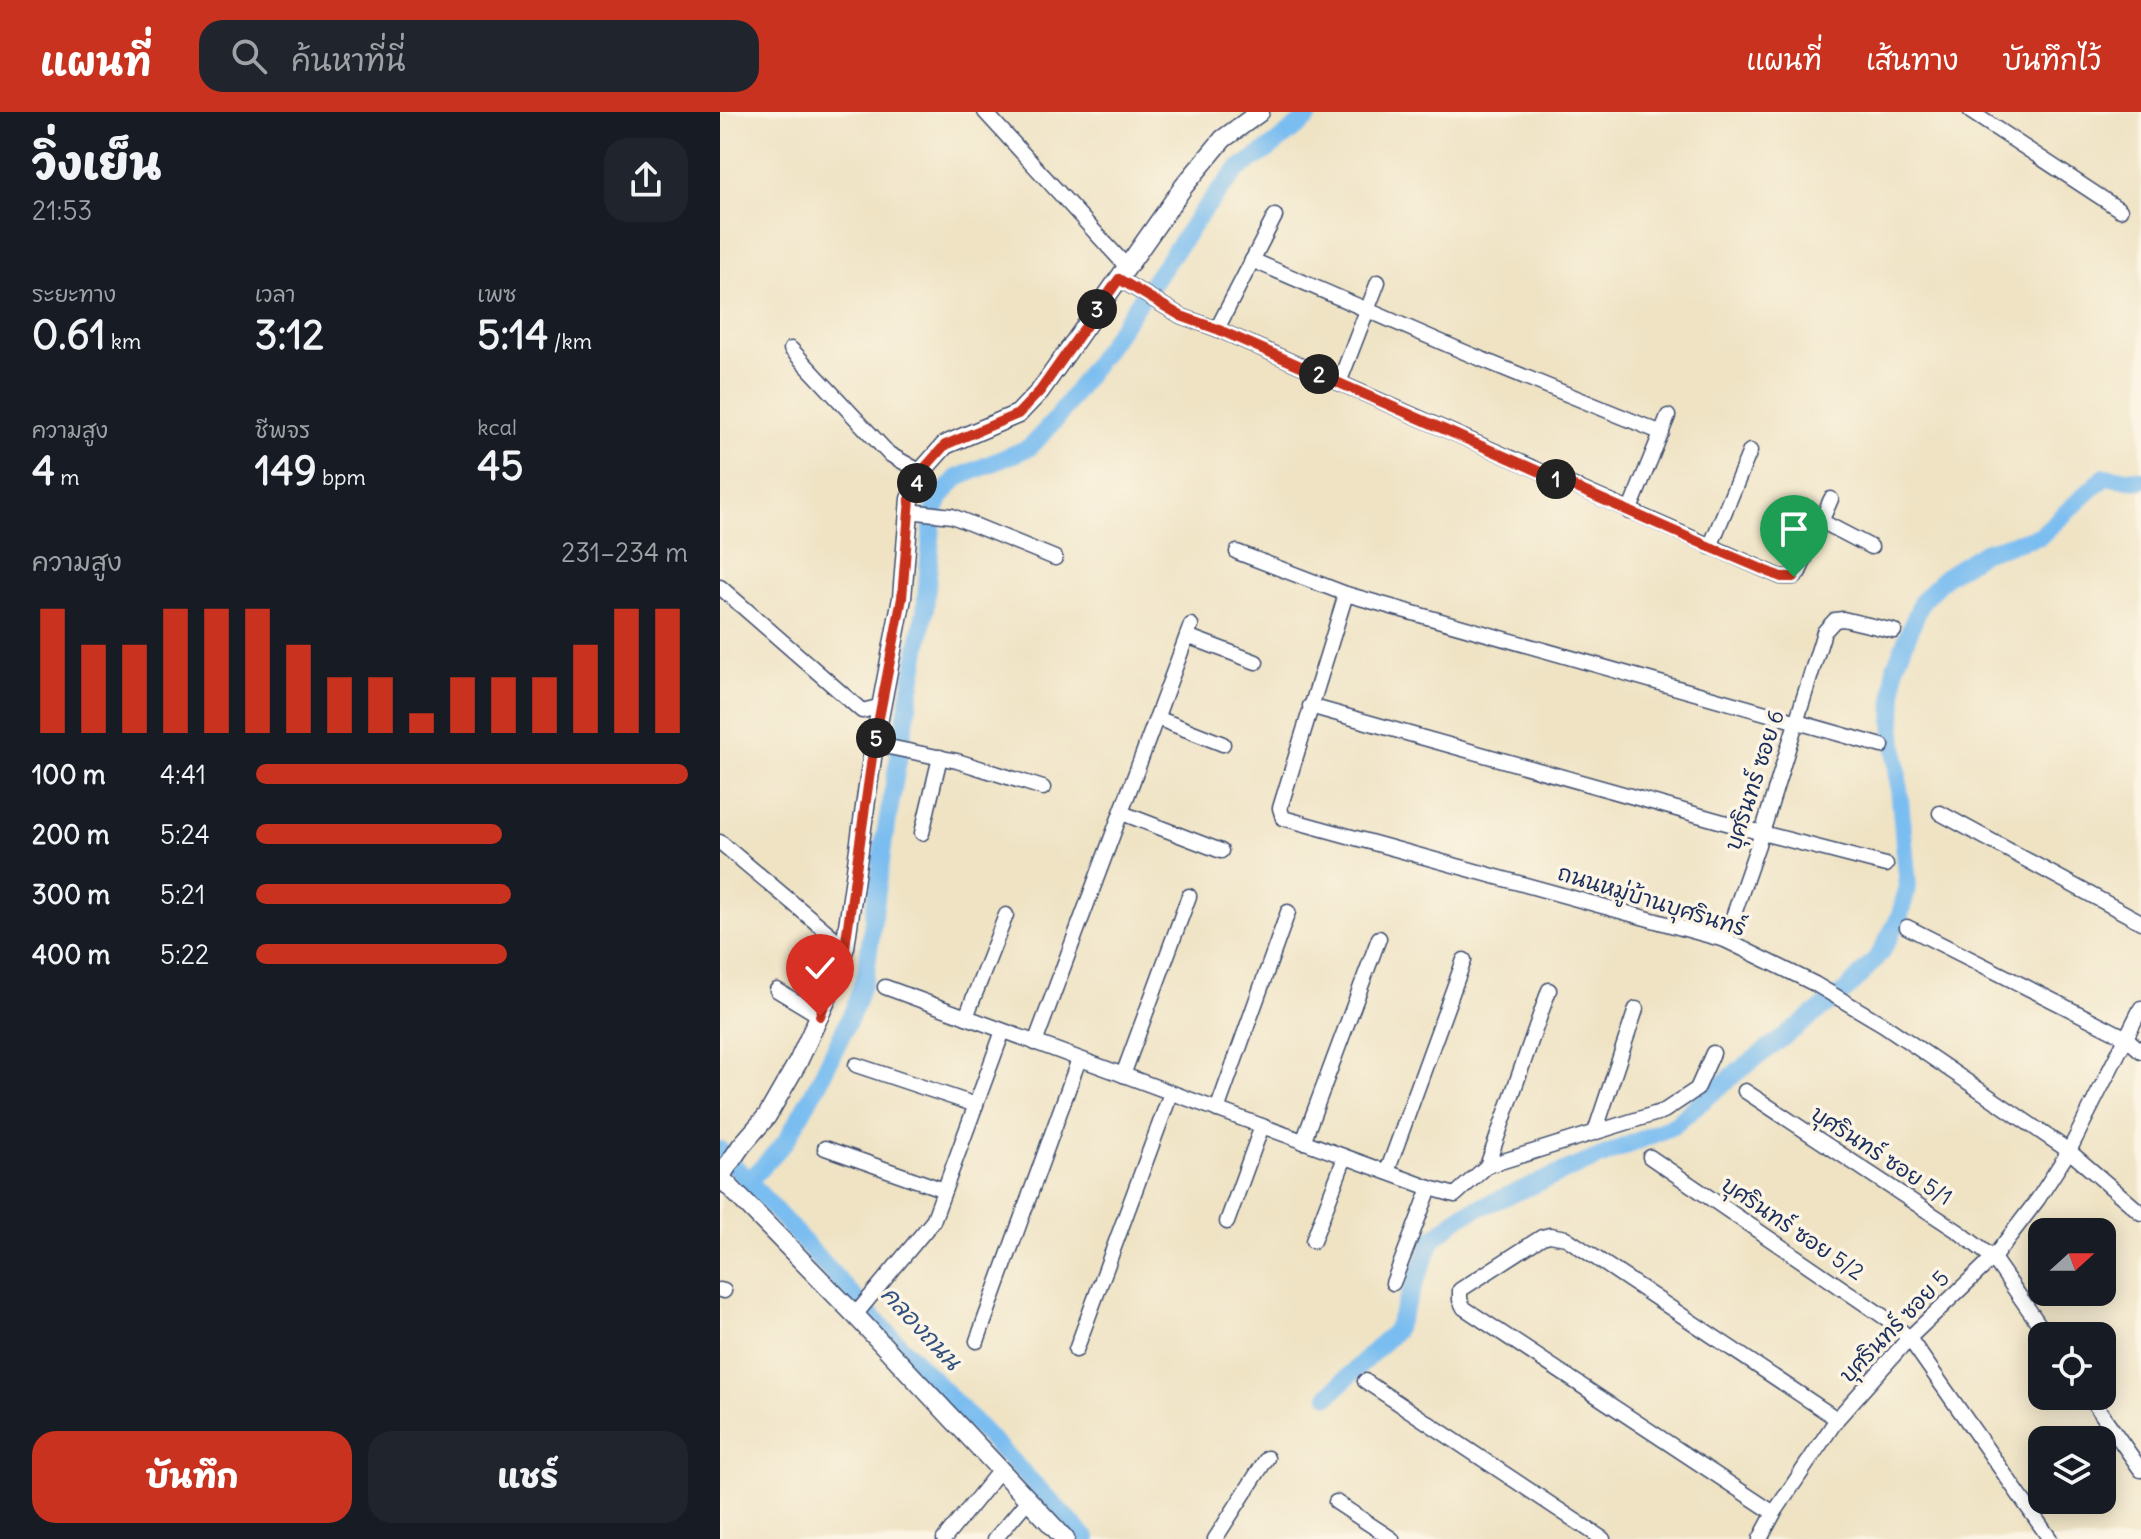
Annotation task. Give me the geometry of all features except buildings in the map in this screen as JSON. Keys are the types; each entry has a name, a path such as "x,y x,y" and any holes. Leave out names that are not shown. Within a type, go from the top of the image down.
{"street":[{"path":"985,112 1126,278 1162,306 1781,577 1794,577 1799,572 1831,499"},
{"path":"1065,1539 722,1173 767,1116 798,1062 820,1016 845,947 883,746 882,706 915,512 910,499 921,472 945,445 1018,414 1040,391 1126,278 1184,186 1223,139 1260,112"},
{"path":"1971,112 2120,210"},
{"path":"1217,329 1275,216"},
{"path":"1252,260 1662,433"},
{"path":"1339,383 1378,282"},
{"path":"791,349 889,454 921,472"},
{"path":"1629,512 1668,416"},
{"path":"1710,547 1750,451"},
{"path":"915,512 940,514 974,524 1055,558"},
{"path":"1821,521 1871,547"},
{"path":"1237,552 1346,594 1882,746"},
{"path":"720,587 862,711 882,706"},
{"path":"1346,594 1310,706 1886,865"},
{"name":"บุศรินทร์ ซอย 6","path":"1725,940 1762,833 1824,632 1835,620 1843,619 1894,631"},
{"path":"1035,1043 1189,630 1256,662"},
{"name":"ถนนหมู่บ้านบุศรินทร์","path":"1310,706 1280,808 1280,814 1288,820 1725,940 1851,1003 2069,1151 2141,1213"},
{"path":"1157,718 1223,744"},
{"path":"883,746 940,757 1043,788"},
{"path":"922,833 940,757"},
{"path":"1122,813 1221,851"},
{"path":"1940,813 2141,922"},
{"path":"720,842 845,947"},
{"path":"1123,1075 1189,896"},
{"path":"1217,1110 1288,912"},
{"path":"966,1017 1006,915"},
{"path":"1907,927 2125,1037 2141,1051"},
{"path":"1303,1142 1379,938"},
{"path":"1387,1172 1464,960"},
{"path":"885,987 1455,1195 1487,1166 1664,1111 1697,1089 1713,1053"},
{"path":"777,990 820,1016"},
{"path":"1487,1166 1549,990"},
{"name":"บุศรินทร์ ซอย 5","path":"1760,1539 1837,1419 1909,1338 1993,1258 2038,1199 2069,1151 2141,1008"},
{"path":"1595,1132 1636,1009"},
{"path":"855,1315 933,1221 1003,1031"},
{"path":"977,1341 1079,1059"},
{"path":"856,1065 976,1105"},
{"name":"บุศรินทร์ ซอย 5/1","path":"1745,1091 1959,1232 1993,1258 2037,1322"},
{"path":"1076,1350 1171,1093"},
{"path":"1227,1222 1262,1126"},
{"path":"825,1148 944,1190"},
{"path":"1313,1241 1345,1157"},
{"name":"บุศรินทร์ ซอย 5/2","path":"1650,1157 1890,1321 1909,1338 2050,1539"},
{"path":"1393,1283 1430,1188"},
{"path":"1774,1513 1464,1308 1460,1290 1542,1237 1566,1238 1837,1419"},
{"path":"1365,1381 1603,1539"},
{"path":"2099,1410 2141,1470"},
{"path":"1215,1539 1267,1458"},
{"path":"944,1539 1000,1470"},
{"path":"995,1539 1028,1500"},
{"path":"1336,1502 1392,1539"}],"waterway":[{"path":"750,1180 786,1141 818,1084 854,1009 866,972 884,840 925,610 933,515 941,496 957,478 1030,447 1057,418 1202,212 1237,170 1269,149 1311,112"},
{"path":"1329,1395 1395,1331 1433,1239 1462,1215 1673,1126 1737,1072 1848,989 1880,954 1899,918 1908,886 1893,723 1895,667 1922,601 1946,576 1984,552 2040,536 2105,477 2141,480"},
{"name":"คลองถนน","path":"720,1150 862,1306 1087,1539"}],"route":[{"path":"820,1016 845,947 874,744 902,598 910,499 921,472 945,445 1018,414 1040,391 1119,279 1181,316 1217,329 1710,547 1781,577 1794,577"}]}
